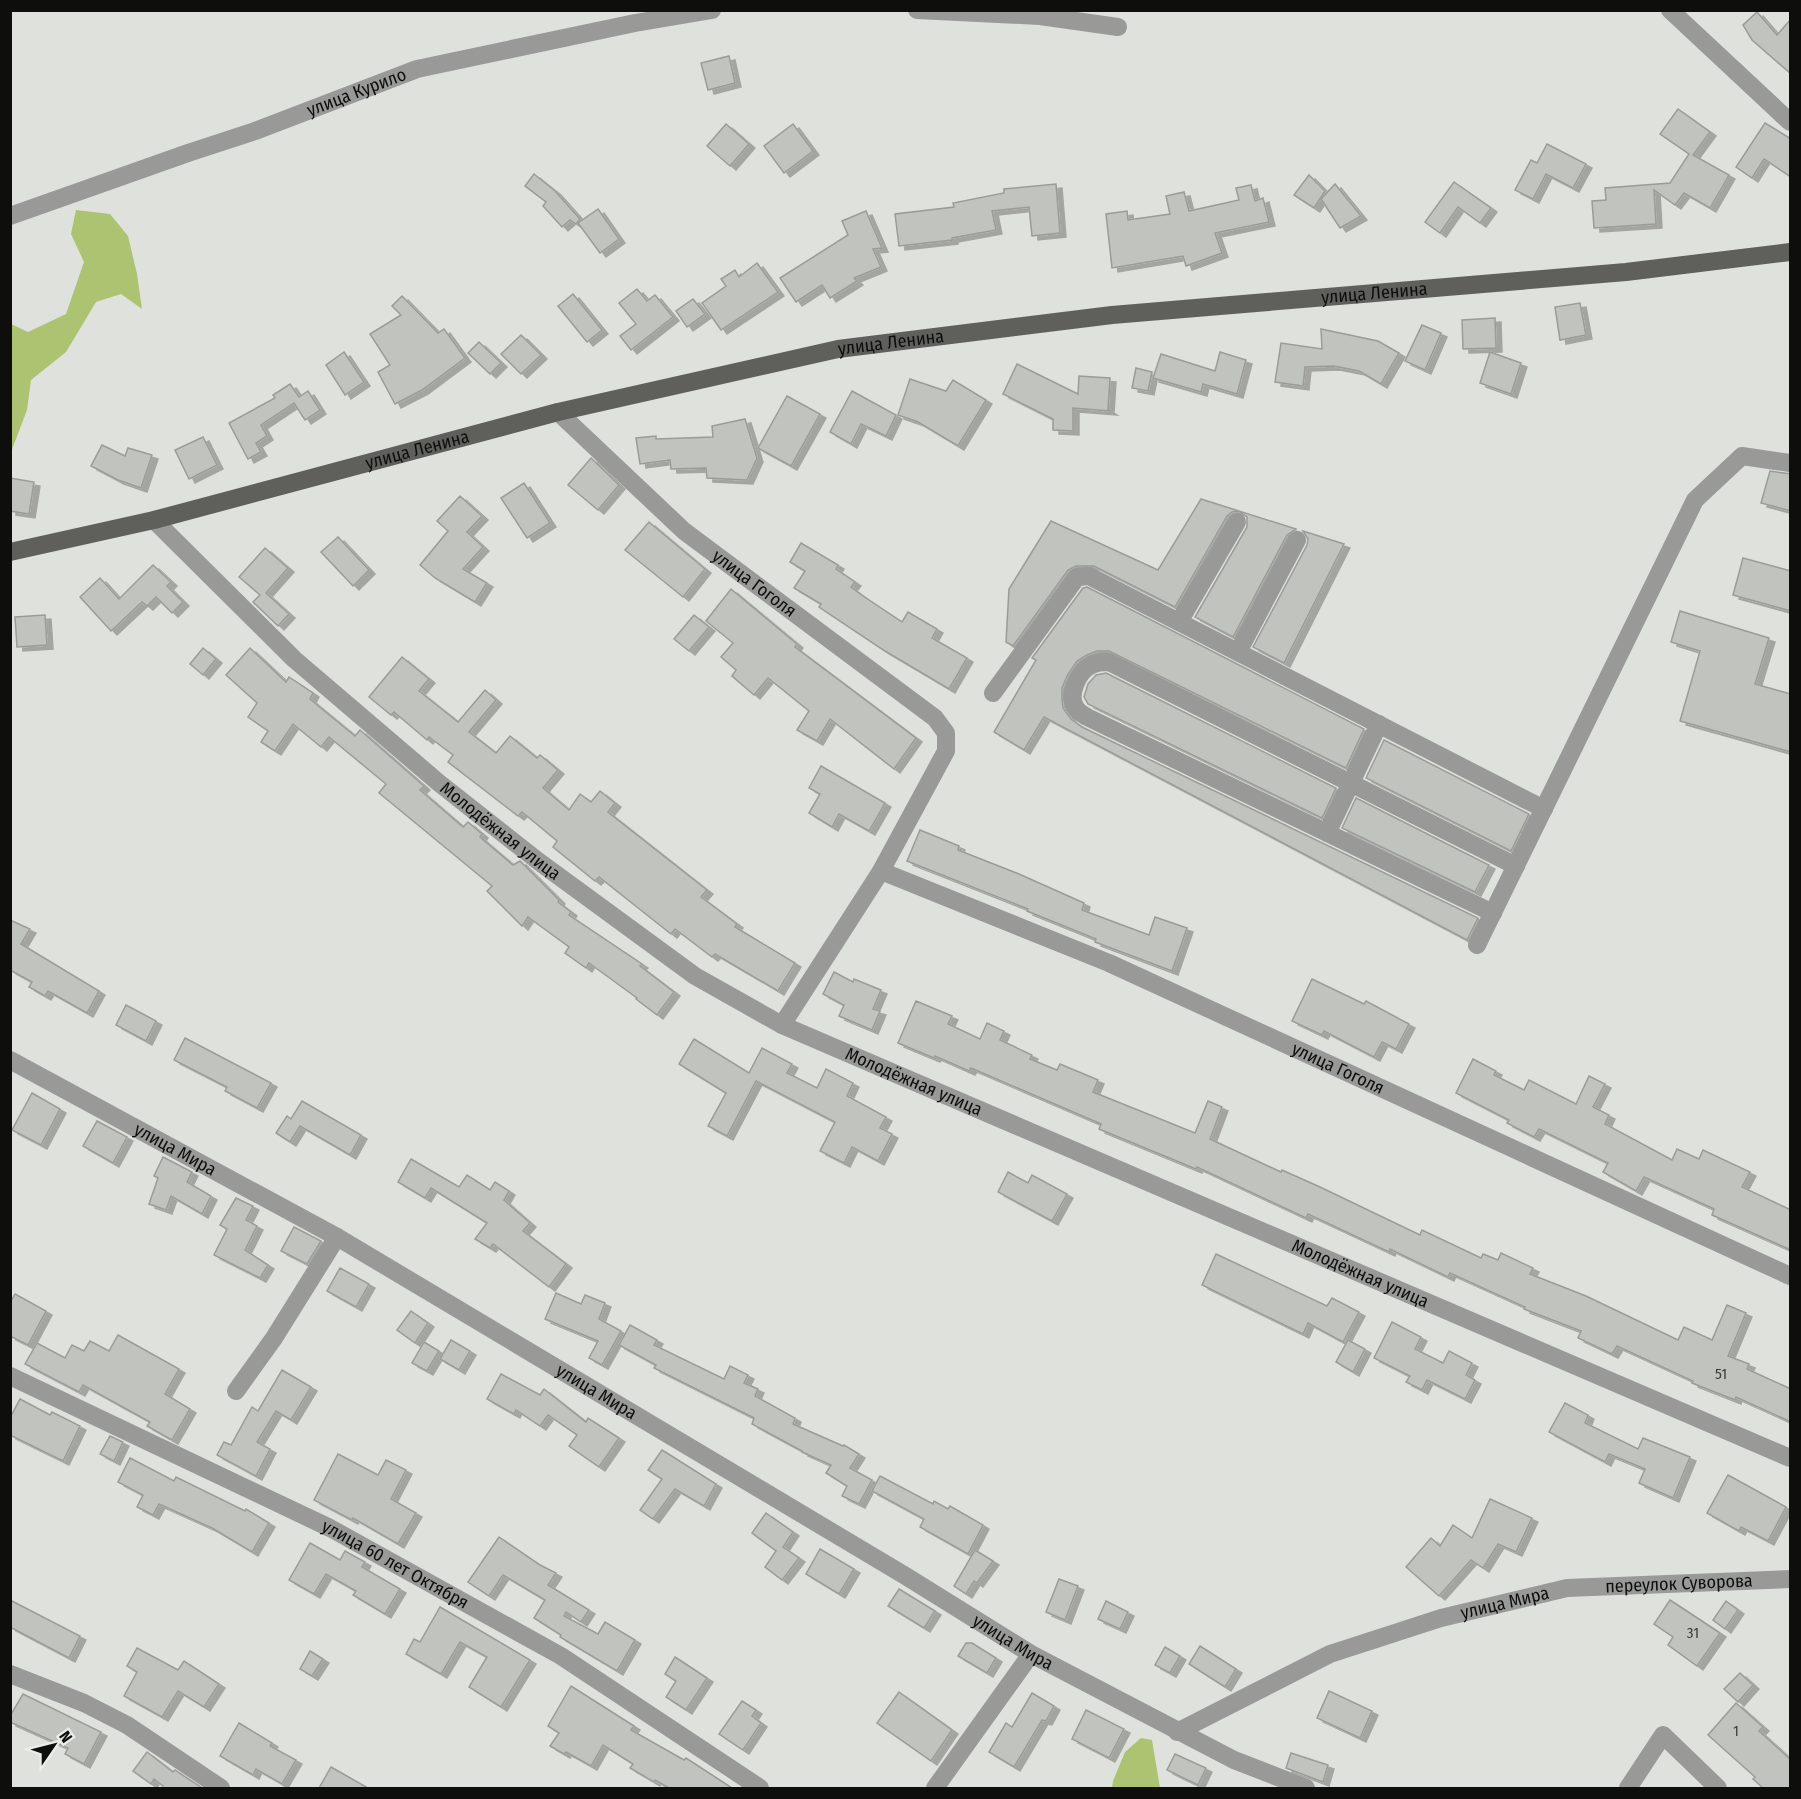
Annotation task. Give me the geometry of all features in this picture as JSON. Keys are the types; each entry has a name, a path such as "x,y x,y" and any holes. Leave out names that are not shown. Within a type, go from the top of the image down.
{"main road":[{"name":"улица Ленина","path":"10,552 154,520 558,412 838,349 1112,315 1626,272 1791,252"}],"street":[{"name":"улица Курило","path":"10,216 255,131 417,69 635,22 712,10"},
{"path":"917,10 1040,16 1118,27"},
{"path":"1670,10 1791,122"},
{"name":"улица Гоголя","path":"558,412 684,531 935,718 946,733 946,752 881,871 1109,963 1791,1276"},
{"path":"1477,945 1695,500 1742,456 1791,463"},
{"name":"Молодёжная улица","path":"154,520 294,659 439,783 538,861 695,976 782,1025 1791,1458"},
{"path":"1179,622 1238,522"},
{"path":"1238,652 1298,540"},
{"path":"993,693 1077,578 1089,576 1544,809"},
{"path":"1493,913 1087,717 1076,708 1072,698 1074,686 1088,666 1109,662 1516,866"},
{"path":"1327,833 1379,724"},
{"path":"782,1025 881,871"},
{"name":"улица Мира","path":"10,1060 337,1237 904,1575 1031,1654 1234,1760 1306,1788"},
{"path":"236,1391 274,1338 337,1237"},
{"name":"улица 60 лет Октября","path":"10,1376 330,1528 561,1656 760,1788"},
{"name":"переулок Суворова","path":"1568,1588 1791,1579"},
{"name":"улица Мира","path":"1178,1732 1330,1654 1441,1618 1568,1588"},
{"path":"935,1788 1031,1654"},
{"path":"10,1674 84,1703 126,1725 221,1788"},
{"path":"1628,1788 1663,1735 1718,1788"}],"green space":[{"path":"76,210 110,214 128,236 142,309 121,294 96,302 66,352 31,380 27,410 11,452 11,324 28,332 66,314 84,262 71,234"},
{"path":"1141,1738 1152,1740 1160,1788 1112,1788 1125,1752"}],"building":[{"path":"1757,12 1777,35 1791,19 1791,74 1752,40 1743,25"},
{"path":"729,56 735,83 708,90 701,63"},
{"path":"1678,109 1710,132 1693,155 1729,175 1710,208 1684,193 1675,205 1654,190 1656,224 1594,228 1592,201 1606,200 1605,188 1670,183 1689,154 1660,134"},
{"path":"1765,123 1791,139 1791,177 1764,159 1752,178 1736,167"},
{"path":"726,124 749,144 730,166 707,146"},
{"path":"793,124 813,151 784,173 764,146"},
{"path":"1547,144 1586,164 1573,188 1546,174 1533,199 1515,190 1531,160 1537,163"},
{"path":"534,174 555,191 580,219 576,224 570,220 562,227 543,206 546,202 525,186"},
{"path":"1309,175 1325,191 1314,208 1294,195"},
{"path":"1454,182 1491,208 1480,223 1458,207 1440,233 1425,222"},
{"path":"1056,184 1060,233 1032,236 1029,207 992,211 996,230 952,238 952,240 899,246 895,214 954,207 953,203 1004,193 1004,189"},
{"path":"1335,184 1361,216 1340,228 1321,199"},
{"path":"1251,185 1255,201 1263,198 1269,222 1215,233 1222,253 1186,266 1183,256 1112,268 1106,214 1127,211 1128,220 1170,214 1166,196 1184,192 1189,211 1239,200 1236,188"},
{"path":"598,209 619,239 600,253 578,223"},
{"path":"866,211 882,248 873,249 881,267 854,278 857,281 830,298 822,285 796,302 780,278 848,235 842,221"},
{"path":"757,263 778,292 721,330 702,303 726,286 721,279 735,270 739,277"},
{"path":"637,289 647,301 655,295 673,317 631,350 620,336 636,324 619,303"},
{"path":"573,294 602,330 587,342 558,306"},
{"path":"402,296 438,333 444,329 465,358 422,390 395,404 378,372 390,365 370,334 401,315 392,306"},
{"path":"693,299 705,314 687,327 676,311"},
{"path":"1580,303 1586,335 1560,340 1555,307"},
{"path":"1495,318 1496,348 1463,349 1462,320"},
{"path":"1422,325 1441,333 1425,370 1405,361"},
{"path":"1321,329 1378,341 1399,353 1381,384 1359,371 1334,366 1305,367 1303,386 1275,382 1281,343 1322,349"},
{"path":"521,335 541,355 521,374 501,354"},
{"path":"479,342 501,363 490,374 468,353"},
{"path":"344,352 364,382 345,395 326,365"},
{"path":"1220,352 1246,360 1237,394 1203,384 1201,392 1153,378 1161,354 1215,371"},
{"path":"1490,352 1521,363 1511,394 1480,383"},
{"path":"1017,364 1078,394 1079,376 1110,378 1108,409 1111,411 1073,408 1073,431 1053,430 1053,419 1003,394"},
{"path":"1136,368 1152,372 1148,391 1132,388"},
{"path":"910,379 946,391 953,380 986,400 958,446 918,422 898,415"},
{"path":"290,384 299,397 308,391 320,410 305,420 294,403 261,425 267,436 256,443 261,452 248,459 229,423 275,398 273,395"},
{"path":"852,391 896,415 886,436 861,424 851,444 830,432"},
{"path":"787,396 820,414 791,466 758,448"},
{"path":"745,419 757,458 747,480 707,478 706,468 671,469 670,460 640,464 636,438 713,437 712,426"},
{"path":"203,437 217,465 189,479 175,450"},
{"path":"102,445 125,456 128,448 152,455 141,488 118,480 91,466"},
{"path":"591,458 619,485 598,510 568,485"},
{"path":"1770,471 1791,474 1791,511 1761,503"},
{"path":"10,478 34,482 29,514 10,511"},
{"path":"524,483 550,523 527,538 501,498"},
{"path":"460,496 482,516 467,532 483,547 463,569 487,583 475,602 435,578 420,565 448,531 437,521"},
{"path":"1201,499 1296,529 1287,535 1233,637 1195,617 1247,527 1247,517 1238,511 1227,516 1175,607 1094,566 1076,566 1068,570 1013,646 1006,642 1009,589 1051,521 1158,570"},
{"path":"649,522 705,569 683,597 625,550"},
{"path":"1303,531 1344,544 1284,663 1253,647 1307,545 1308,539"},
{"path":"338,537 369,570 353,586 321,552"},
{"path":"801,543 838,565 836,569 855,582 851,587 863,596 902,622 908,612 937,629 932,638 967,658 949,689 885,651 819,607 821,604 794,588 805,571 790,562"},
{"path":"265,548 288,568 266,593 289,614 278,626 253,602 260,595 239,577"},
{"path":"1743,558 1791,571 1791,611 1733,595"},
{"path":"153,565 171,582 167,586 183,602 172,613 156,597 147,606 142,602 111,631 80,597 100,578 119,599"},
{"path":"1087,587 1364,729 1346,768 1109,651 1097,651 1087,655 1077,661 1068,674 1062,688 1062,699 1063,708 1071,719 1082,727 1478,918 1467,940 1044,717 1024,750 994,732 1036,660 1032,658 1083,588"},
{"path":"731,589 797,644 795,647 916,738 894,769 830,719 817,741 797,730 809,711 768,678 754,695 732,676 736,670 721,657 733,643 706,621"},
{"path":"1680,611 1769,638 1755,684 1791,694 1791,752 1680,721 1700,651 1671,642"},
{"path":"45,615 47,645 17,647 15,617"},
{"path":"694,615 709,627 689,651 674,639"},
{"path":"203,648 216,659 203,675 190,664"},
{"path":"250,648 286,682 289,677 313,693 310,699 355,736 360,730 424,786 420,790 463,827 468,822 482,834 480,837 513,865 520,861 559,900 558,902 571,912 569,915 642,964 640,966 674,992 657,1015 589,963 586,968 565,953 569,947 528,917 522,926 487,891 492,886 379,793 386,784 329,737 321,747 293,724 275,751 261,742 268,731 248,717 257,703 226,675"},
{"path":"402,657 429,679 419,691 458,722 485,690 496,700 469,732 496,753 510,736 537,758 540,755 558,770 543,788 569,810 580,794 591,802 600,791 615,803 608,812 707,890 701,897 737,924 735,927 795,963 778,991 715,954 712,957 675,929 671,934 599,877 595,881 553,847 557,841 522,812 518,816 448,762 453,755 429,737 427,740 394,712 391,715 369,697"},
{"path":"1106,673 1336,788 1322,818 1088,704 1084,697 1088,684 1096,675"},
{"path":"1384,740 1529,814 1511,851 1366,778"},
{"path":"821,766 885,803 869,831 839,814 832,827 809,813 820,794 809,788"},
{"path":"1356,798 1489,865 1475,892 1342,828"},
{"path":"920,830 959,846 958,850 1084,903 1082,910 1149,935 1155,917 1187,928 1172,971 1095,942 1096,939 1027,911 1028,909 907,861"},
{"path":"10,920 30,929 21,944 99,991 87,1013 48,991 45,996 29,987 32,982 10,970"},
{"path":"834,972 853,982 854,979 881,990 873,1009 880,1011 872,1030 839,1016 844,1005 823,994"},
{"path":"1312,979 1364,1004 1366,1001 1409,1024 1396,1049 1382,1042 1374,1057 1324,1031 1322,1035 1292,1021"},
{"path":"916,1001 952,1016 948,1024 980,1039 987,1023 1004,1031 1000,1040 1032,1055 1030,1059 1057,1070 1060,1064 1098,1080 1093,1092 1195,1133 1208,1101 1222,1107 1210,1139 1281,1172 1282,1170 1320,1187 1420,1235 1422,1230 1481,1258 1483,1254 1498,1260 1501,1253 1533,1268 1530,1274 1586,1296 1678,1340 1684,1327 1712,1340 1727,1305 1746,1313 1728,1356 1749,1364 1747,1369 1791,1389 1791,1422 1736,1397 1735,1400 1692,1383 1693,1381 1617,1346 1612,1354 1578,1338 1581,1331 1524,1309 1525,1307 1450,1273 1448,1277 1308,1214 1306,1218 1197,1167 1196,1169 1099,1129 1101,1124 971,1068 969,1071 898,1043"},
{"path":"126,1005 156,1021 146,1041 116,1025"},
{"path":"185,1038 271,1083 257,1108 225,1091 227,1087 174,1060"},
{"path":"694,1039 749,1073 762,1048 792,1064 787,1073 817,1088 826,1069 853,1083 847,1096 886,1117 880,1128 892,1134 878,1161 852,1147 844,1163 820,1151 835,1122 756,1081 727,1136 708,1126 726,1093 679,1064"},
{"path":"1473,1059 1496,1071 1494,1075 1524,1090 1529,1080 1576,1104 1589,1076 1605,1084 1593,1107 1609,1115 1605,1124 1672,1160 1677,1149 1699,1159 1703,1150 1750,1172 1742,1187 1791,1210 1791,1250 1712,1215 1714,1209 1644,1177 1636,1191 1603,1172 1608,1163 1539,1129 1534,1137 1507,1123 1509,1120 1456,1093"},
{"path":"32,1093 60,1109 41,1145 12,1130"},
{"path":"302,1101 361,1135 350,1155 300,1126 290,1142 276,1133 287,1116 291,1119"},
{"path":"97,1121 127,1137 113,1163 83,1146"},
{"path":"163,1157 192,1172 187,1182 211,1196 202,1214 171,1196 166,1210 149,1204 158,1178 154,1176"},
{"path":"411,1159 459,1187 467,1175 490,1190 495,1182 509,1191 504,1200 530,1223 523,1231 566,1264 549,1287 493,1244 490,1248 475,1239 487,1223 431,1188 425,1198 398,1182"},
{"path":"1008,1172 1028,1183 1032,1175 1067,1194 1052,1221 998,1192"},
{"path":"236,1198 253,1206 246,1220 257,1226 245,1250 268,1265 260,1278 214,1255 227,1229 220,1225"},
{"path":"294,1227 321,1241 307,1264 281,1251"},
{"path":"1216,1254 1327,1306 1332,1298 1359,1312 1343,1342 1308,1323 1303,1334 1202,1285"},
{"path":"340,1268 369,1284 356,1307 327,1291"},
{"path":"556,1293 581,1304 585,1295 605,1303 599,1319 621,1331 602,1365 589,1358 598,1341 545,1319"},
{"path":"15,1294 46,1311 28,1345 10,1336 10,1303"},
{"path":"411,1311 428,1323 415,1343 397,1330"},
{"path":"1392,1322 1421,1337 1415,1349 1443,1363 1449,1351 1472,1363 1466,1375 1475,1380 1465,1399 1427,1380 1422,1390 1406,1382 1410,1376 1374,1358"},
{"path":"630,1325 657,1340 654,1345 724,1379 730,1366 748,1375 744,1383 758,1389 755,1396 795,1418 793,1424 844,1445 859,1454 850,1468 872,1480 859,1504 842,1496 847,1486 826,1473 831,1465 802,1452 752,1424 754,1418 654,1368 656,1365 619,1345"},
{"path":"118,1335 179,1369 165,1394 190,1409 172,1440 147,1426 150,1422 83,1385 79,1392 25,1364 37,1343 65,1358 72,1345 84,1351 90,1341 109,1351"},
{"path":"451,1340 470,1351 459,1370 440,1359"},
{"path":"1348,1340 1365,1349 1353,1372 1336,1362"},
{"path":"424,1342 439,1351 427,1371 412,1363"},
{"path":"282,1370 311,1387 291,1420 276,1411 257,1442 270,1449 256,1476 217,1455 224,1442 231,1445 252,1407 258,1411"},
{"path":"501,1374 540,1395 544,1389 586,1422 588,1418 619,1438 599,1467 569,1446 577,1435 548,1415 540,1426 516,1410 514,1414 487,1399"},
{"path":"20,1399 50,1415 52,1412 80,1426 63,1461 10,1435 10,1418"},
{"path":"1565,1403 1588,1415 1585,1423 1638,1449 1643,1438 1690,1457 1673,1498 1639,1483 1645,1469 1609,1454 1605,1462 1549,1432"},
{"path":"110,1436 123,1442 114,1461 100,1454"},
{"path":"662,1450 716,1484 704,1506 675,1489 653,1519 640,1510 662,1479 648,1470"},
{"path":"338,1454 378,1475 386,1460 406,1470 391,1499 416,1513 398,1544 353,1518 352,1520 314,1500"},
{"path":"130,1458 174,1481 176,1477 245,1511 246,1509 269,1523 252,1552 212,1528 159,1504 153,1515 137,1507 143,1495 118,1482"},
{"path":"1728,1475 1786,1507 1768,1541 1741,1527 1739,1531 1707,1513"},
{"path":"880,1476 933,1504 934,1501 948,1509 950,1506 983,1525 968,1554 920,1527 924,1519 872,1491"},
{"path":"1490,1499 1532,1518 1516,1552 1498,1544 1483,1568 1471,1560 1439,1596 1406,1567 1431,1538 1440,1546 1453,1525 1472,1538"},
{"path":"766,1513 793,1532 783,1547 799,1558 782,1580 765,1567 776,1551 752,1533"},
{"path":"499,1537 556,1573 548,1585 589,1610 581,1622 566,1612 564,1616 598,1634 605,1622 635,1640 617,1671 560,1637 561,1635 534,1618 545,1600 503,1575 489,1596 468,1582"},
{"path":"310,1543 340,1560 345,1551 365,1562 362,1567 400,1589 385,1614 353,1595 356,1591 326,1574 314,1594 289,1580"},
{"path":"820,1549 854,1569 839,1594 806,1574"},
{"path":"975,1550 993,1561 977,1583 974,1581 966,1594 954,1586"},
{"path":"1059,1579 1078,1586 1065,1620 1046,1612"},
{"path":"899,1589 935,1611 924,1628 888,1606"},
{"path":"10,1600 80,1636 69,1658 10,1627"},
{"path":"1670,1600 1720,1633 1697,1666 1668,1645 1673,1637 1654,1624"},
{"path":"1106,1601 1128,1612 1120,1629 1098,1619"},
{"path":"1726,1601 1738,1610 1725,1629 1713,1620"},
{"path":"440,1607 530,1660 501,1707 469,1687 487,1657 460,1642 441,1674 406,1654 414,1639 420,1642"},
{"path":"966,1643 972,1643 996,1658 987,1673 958,1656"},
{"path":"1200,1646 1236,1669 1225,1687 1189,1664"},
{"path":"1165,1647 1180,1656 1170,1673 1155,1665"},
{"path":"137,1648 178,1670 184,1661 219,1684 204,1707 178,1691 162,1717 124,1696 137,1672 127,1666"},
{"path":"310,1651 323,1659 312,1676 300,1669"},
{"path":"675,1657 707,1678 686,1710 666,1697 676,1681 665,1674"},
{"path":"1740,1673 1753,1685 1738,1702 1724,1689"},
{"path":"571,1686 634,1726 631,1730 684,1760 686,1758 732,1788 669,1788 630,1768 633,1764 603,1745 591,1766 550,1746 559,1733 548,1726"},
{"path":"1329,1691 1372,1711 1360,1738 1317,1718"},
{"path":"899,1692 952,1730 931,1761 877,1723"},
{"path":"1032,1693 1054,1706 1046,1721 1042,1720 1014,1767 989,1752 1006,1723 1012,1727"},
{"path":"23,1694 101,1732 84,1764 65,1754 68,1748 10,1722 10,1716"},
{"path":"742,1701 756,1710 752,1716 761,1723 743,1750 719,1734"},
{"path":"1736,1703 1763,1727 1759,1731 1791,1760 1791,1788 1763,1788 1753,1779 1755,1777 1708,1735"},
{"path":"1086,1710 1124,1729 1109,1758 1072,1739"},
{"path":"239,1723 272,1743 270,1746 296,1760 282,1784 256,1769 253,1775 220,1756"},
{"path":"147,1752 173,1772 175,1770 202,1788 161,1788 163,1786 154,1779 151,1784 133,1771"},
{"path":"1291,1753 1328,1765 1323,1782 1286,1768"},
{"path":"1175,1754 1206,1768 1198,1785 1167,1770"},
{"path":"331,1767 368,1788 319,1788"}]}
